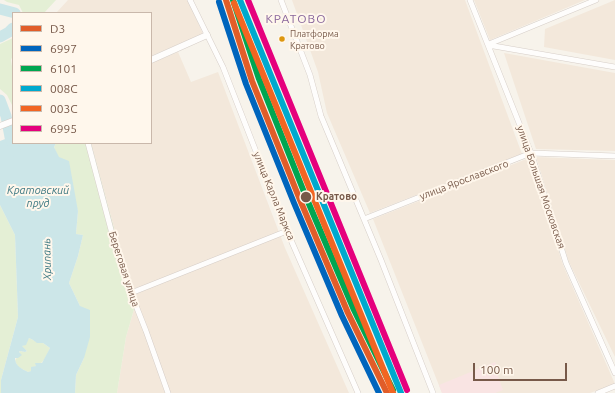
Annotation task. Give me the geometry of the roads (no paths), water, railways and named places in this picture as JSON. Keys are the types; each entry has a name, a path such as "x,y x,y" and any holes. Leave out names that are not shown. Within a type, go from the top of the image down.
{"street":[{"name":"улица Карла Маркса","path":"190,0 223,67 287,231 358,393"},
{"path":"281,0 310,75 321,116 364,219 433,393"},
{"name":"улица Большая Московская","path":"470,0 531,154 566,263 615,373"},
{"path":"488,45 596,0"},
{"path":"152,60 207,35"},
{"path":"488,45 615,68"},
{"path":"0,126 12,121"},
{"name":"Береговая улица","path":"88,144 114,241 131,293 168,393"},
{"name":"улица Ярославского","path":"364,219 531,154 615,156"},
{"path":"131,293 287,231"},
{"path":"598,393 615,386"}],"water":[{"name":"Кратовский пруд","path":"12,136 12,144 56,144 54,147 59,157 69,161 78,211 76,234 83,235 69,283 80,306 90,310 90,337 84,358 76,375 75,393 1,393 1,380 18,317 15,235 0,205 0,141","holes":["29,338 37,343 43,343 50,348 42,363 35,363 36,366 31,367 31,371 28,372 18,365 15,358 22,355 19,352 20,351 27,351 22,346 26,345"]}],"waterway":[{"name":"Хрипань","path":"0,9 12,12"},
{"name":"Хрипань","path":"0,37 12,29"},
{"name":"Хрипань","path":"0,100 6,116 12,143"},
{"name":"Хрипань","path":"12,144 15,151"}],"place":[{"name":"Платформа Кратово","path":"282,39"},
{"name":"Кратово","path":"306,197"}],"district":[{"name":"КРАТОВО","path":"296,19"}]}
